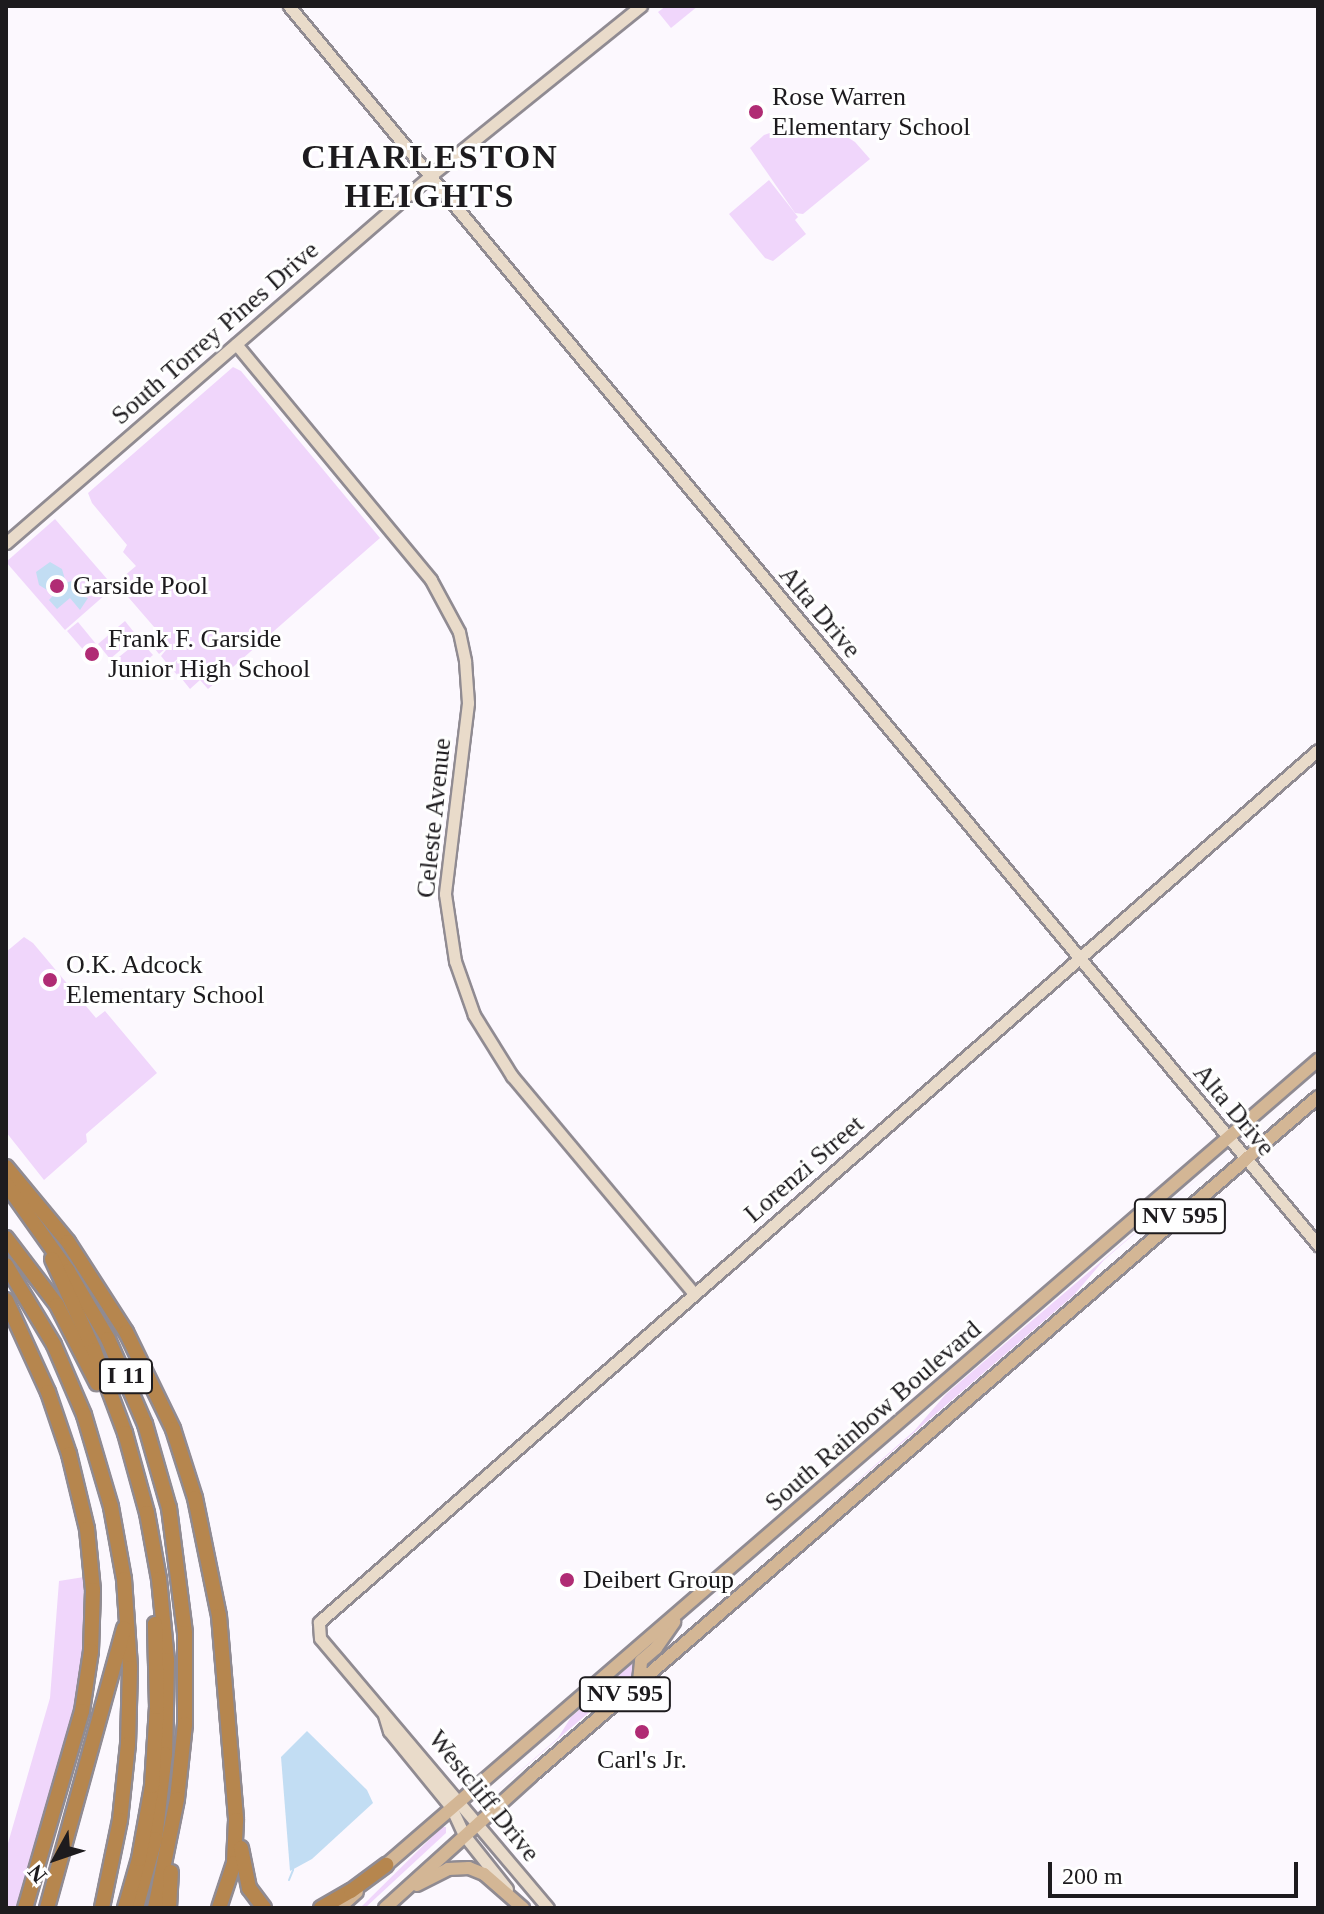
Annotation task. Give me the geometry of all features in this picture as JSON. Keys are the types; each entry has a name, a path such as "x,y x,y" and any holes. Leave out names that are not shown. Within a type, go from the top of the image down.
{"highway":[{"path":"6,1167 68,1242 118,1318 178,1443 203,1527 217,1602 236,1820 247,1883 264,1908"},
{"path":"9,1189 58,1272 121,1420 147,1513 167,1690 164,1766 153,1848 136,1908"},
{"name":"I 11","path":"9,1189 68,1271 108,1339 145,1424 163,1481 177,1551 186,1646 185,1724 173,1824 155,1908"},
{"path":"6,1238 57,1305 97,1384 131,1484 157,1601 154,1765 141,1850 125,1908"},
{"name":"I 11","path":"6,1265 54,1345 90,1429 116,1531 127,1616 127,1760 117,1835 102,1908"},
{"path":"6,1300 48,1392 67,1446 87,1529 93,1590 91,1651 82,1711 25,1908"},
{"path":"49,1908 127,1616"},
{"path":"219,1908 234,1863 236,1820"},
{"path":"169,1908 173,1824"},
{"path":"321,1908 386,1865"}],"main road":[{"name":"Alta Drive","path":"289,6 1318,1245"},
{"name":"South Torrey Pines Drive","path":"6,543 430,176 641,6"},
{"name":"Celeste Avenue","path":"236,344 431,580 459,632 468,703 445,894 455,961 474,1015 512,1076 694,1294"},
{"name":"Lorenzi Street","path":"319,1622 1318,750"},
{"name":"South Rainbow Boulevard","path":"455,1804 1318,1060"},
{"name":"South Rainbow Boulevard","path":"471,1829 1318,1097"},
{"path":"639,1681 641,1661 656,1648 685,1607"},
{"name":"Westcliff Drive","path":"319,1622 320,1638 383,1715 389,1731 455,1804 523,1908"},
{"name":"Westcliff Drive","path":"455,1804 471,1829 548,1908"},
{"name":"NV 595","path":"339,1908 455,1804"},
{"name":"NV 595","path":"385,1908 471,1829"},
{"path":"403,1892 448,1869 466,1867 484,1874 523,1908"}],"shaded area":[{"path":"666,6 698,6 671,28 658,12"},
{"path":"798,123 833,128 855,142 870,159 803,214 795,213 750,148 764,135"},
{"path":"769,180 798,217 795,220 806,234 773,261 765,258 729,214"},
{"path":"233,367 241,371 380,538 208,689 200,680 190,689 182,679 192,670 179,677 171,668 180,657 169,666 161,656 170,645 159,654 151,644 161,635 116,583 136,566 123,552 127,545 92,503 88,493"},
{"path":"55,519 114,587 65,630 6,562"},
{"path":"125,621 137,636 110,659 98,644"},
{"path":"78,622 96,644 86,653 67,631"},
{"path":"140,640 153,655 127,677 114,661"},
{"path":"24,937 33,943 96,1018 105,1011 157,1073 86,1134 87,1142 44,1180 6,1132 6,952"},
{"path":"1219,1161 1104,1260 1074,1295 824,1510 914,1431 946,1394"},
{"path":"84,1577 82,1662 74,1712 16,1908 6,1908 6,1850 50,1698 59,1581"},
{"path":"653,1645 634,1665 633,1675 485,1801 558,1738 571,1717"},
{"path":"442,1827 446,1827 446,1833 365,1908 360,1908"}],"water":[{"name":"Garside Pool","path":"50,562 62,569 66,583 71,581 78,591 76,595 88,598 80,610 70,598 57,609 49,600 61,587 47,590 39,585 36,572"},
{"path":"307,1731 367,1790 373,1803 312,1859 290,1871 281,1757"}],"waterway":[{"path":"289,1880 293,1870"}],"place":[{"name":"Rose Warren Elementary School","path":"756,112"},
{"name":"Garside Pool","path":"57,586"},
{"name":"Frank F. Garside Junior High School","path":"92,654"},
{"name":"O.K. Adcock Elementary School","path":"50,980"},
{"name":"Deibert Group","path":"567,1580"},
{"name":"Carl's Jr.","path":"642,1732"}],"district":[{"name":"CHARLESTON HEIGHTS","path":"430,176"}]}
